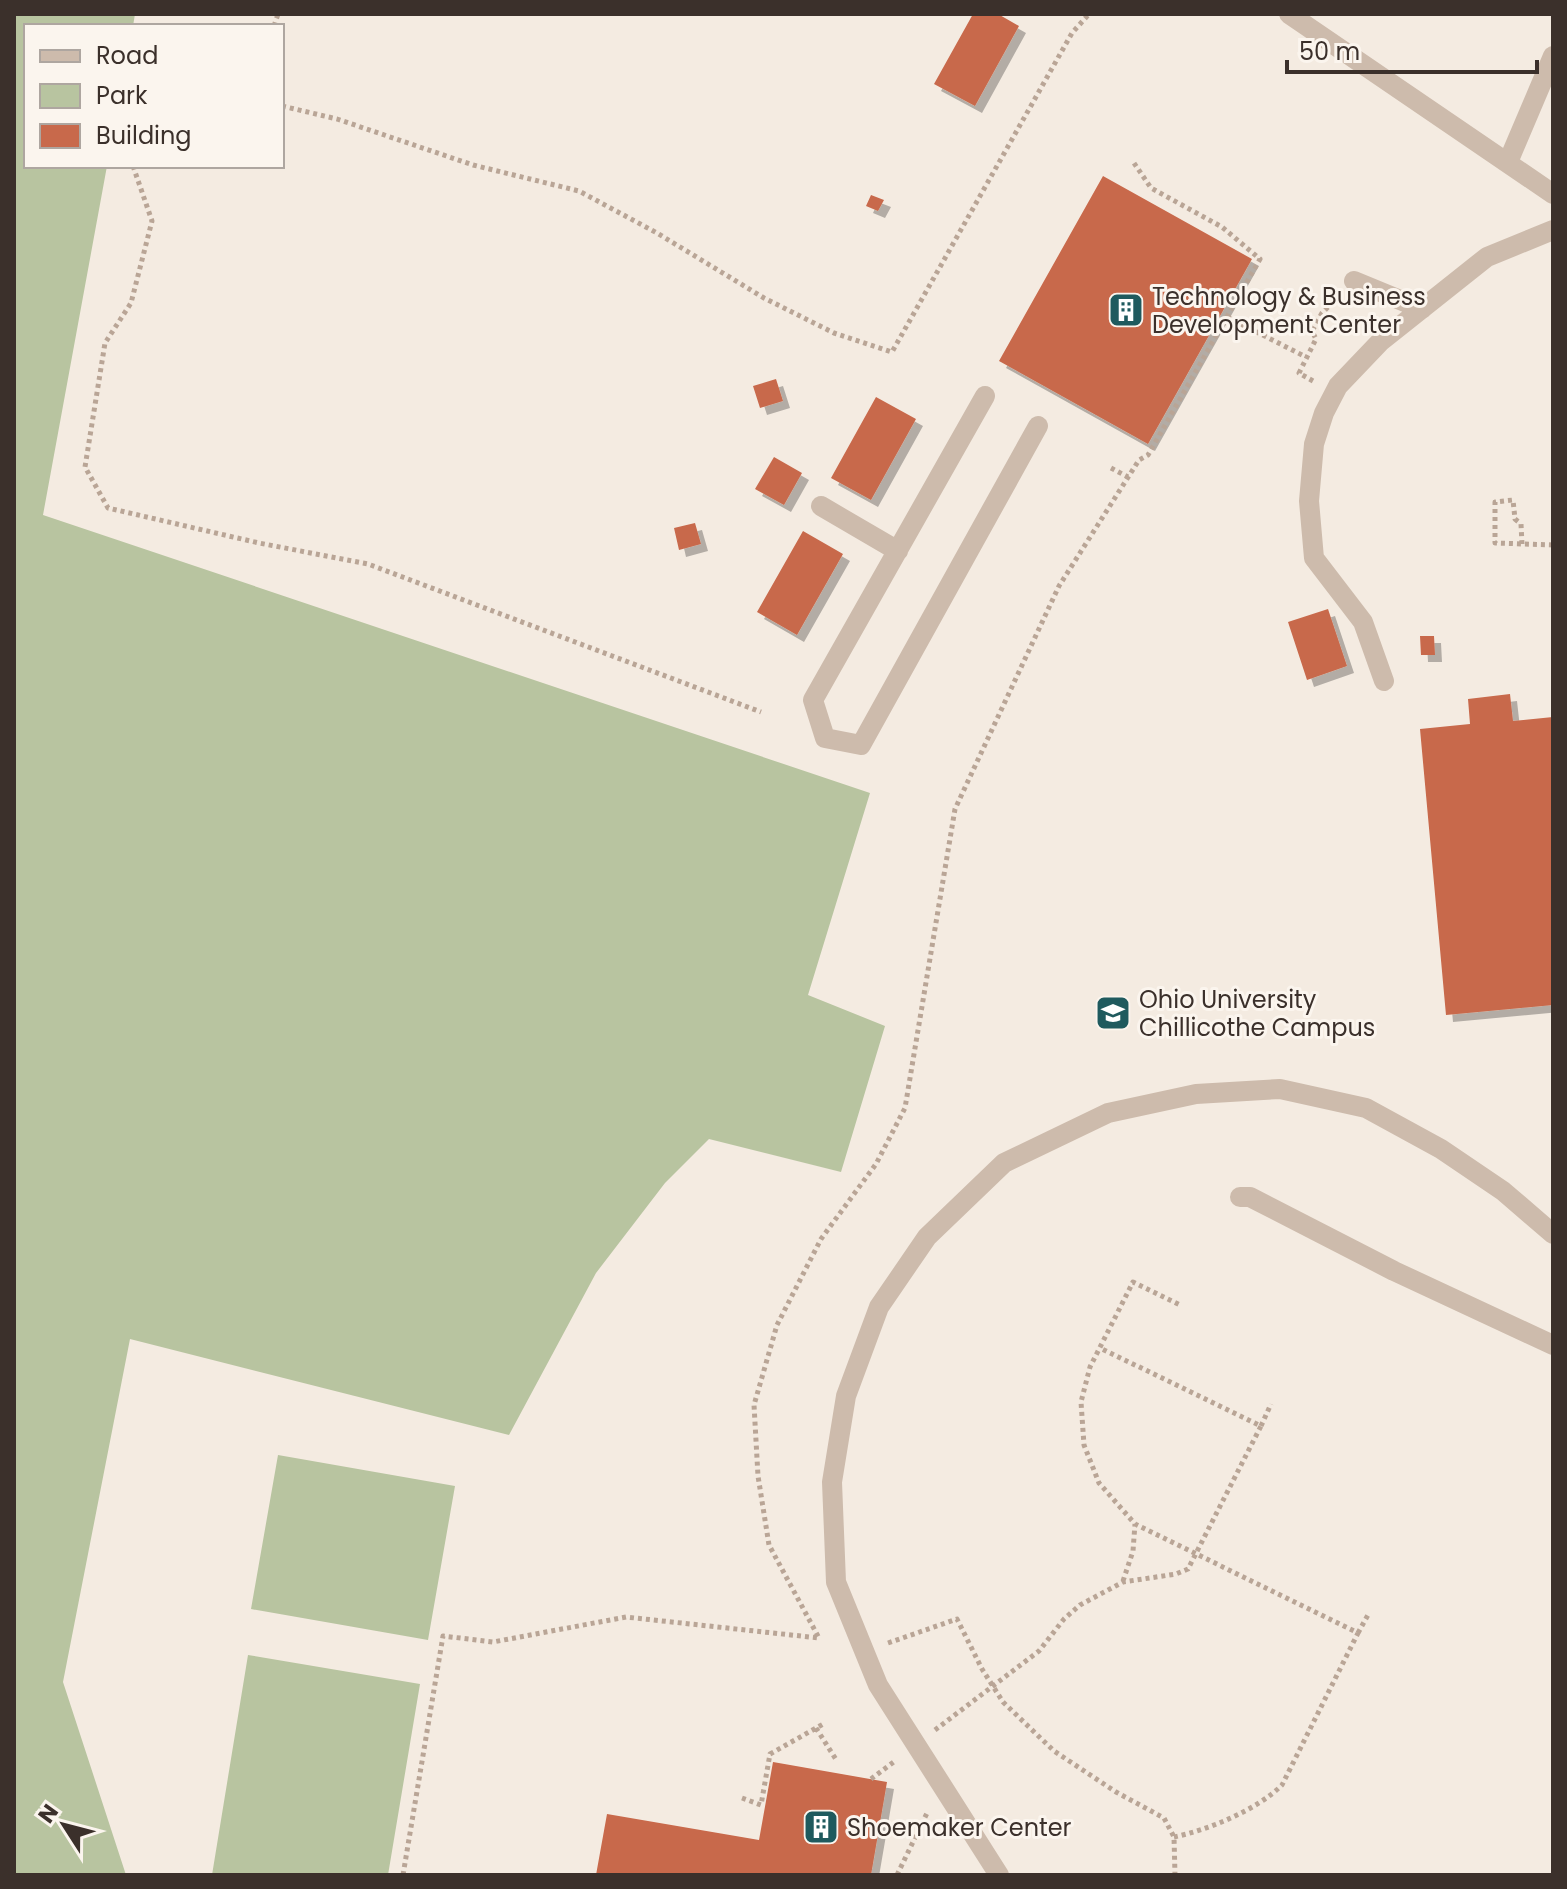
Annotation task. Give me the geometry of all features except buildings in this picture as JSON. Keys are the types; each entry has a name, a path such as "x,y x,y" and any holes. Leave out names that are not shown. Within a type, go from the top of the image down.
{"street":[{"path":"1289,14 1553,194"},
{"path":"1508,162 1553,56"},
{"path":"1384,681 1363,622 1314,558 1309,501 1314,444 1324,413 1335,393 1380,342 1487,257 1553,230"},
{"path":"1354,281 1422,309"},
{"path":"985,396 813,700 825,738 861,745 1038,426"},
{"path":"821,506 898,551"},
{"path":"999,1875 878,1685 836,1582 832,1482 846,1396 879,1307 927,1237 1004,1163 1108,1113 1196,1094 1280,1089 1366,1108 1441,1149 1503,1191 1553,1234"},
{"path":"1240,1197 1250,1197 1394,1271 1553,1345"}],"path":[{"path":"284,106 337,119 473,165 579,191 657,233 764,298 834,333 892,352 1072,33 1089,14"},
{"path":"819,1638 769,1545 758,1476 754,1405 777,1325 821,1239 876,1164 905,1108 955,809 1059,586 1139,460 1148,455 1260,259 1222,227 1151,188 1134,163"},
{"path":"134,168 152,221 131,303 105,343 85,467 108,508 259,543 368,564 761,712"},
{"path":"1322,313 1312,331 1316,339 1299,373 1335,393"},
{"path":"1227,317 1306,357"},
{"path":"1111,468 1128,477"},
{"path":"1522,544 1521,524 1515,519 1513,500 1495,502 1495,543 1522,544 1553,545"},
{"path":"1180,1305 1133,1282 1090,1367 1081,1402 1084,1445 1099,1483 1135,1524 1358,1633"},
{"path":"1100,1348 1261,1426"},
{"path":"987,1691 1039,1651 1064,1619 1080,1605 1123,1582 1176,1574 1188,1569 1271,1404"},
{"path":"1123,1582 1133,1551 1135,1524"},
{"path":"1174,1837 1213,1825 1272,1795 1282,1785 1369,1613"},
{"path":"403,1875 443,1636 493,1642 626,1617 819,1638 828,1644"},
{"path":"897,1639 957,1619 1003,1702 1054,1751 1116,1792 1164,1818 1174,1837 1175,1875"},
{"path":"742,1798 761,1805 770,1754 825,1723"},
{"path":"816,1728 837,1761"},
{"path":"897,1875 929,1808"}],"green space":[{"path":"14,14 135,14 133,24 24,24 24,168 107,168 43,515 870,793 808,995 885,1026 841,1172 709,1139 665,1183 596,1273 509,1435 130,1339 63,1682 126,1875 14,1875"},
{"path":"278,1455 455,1486 428,1640 251,1609"},
{"path":"248,1655 420,1684 388,1875 212,1875"}],"place":[{"name":"Technology & Business Development Center","path":"1126,310"},
{"name":"Ohio University Chillicothe Campus","path":"1113,1013"},
{"name":"Shoemaker Center","path":"821,1827"}]}
